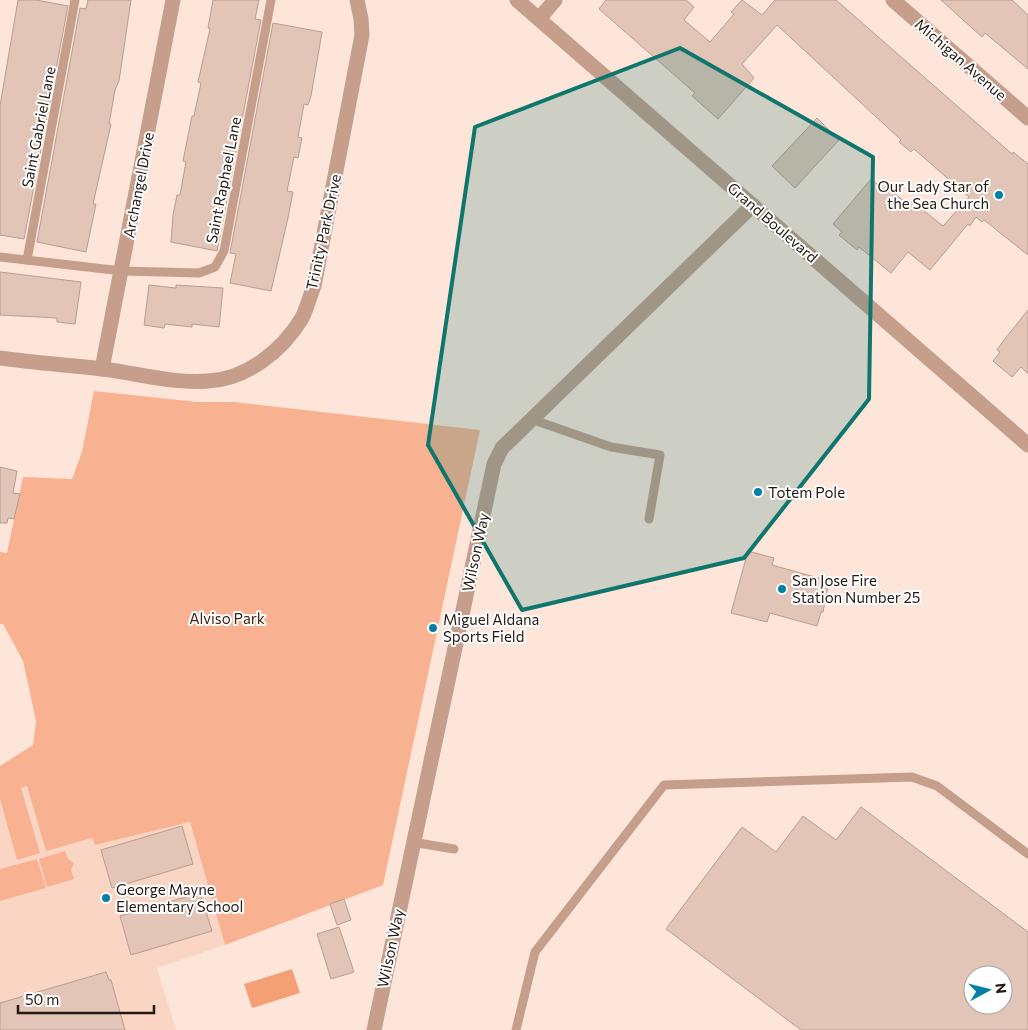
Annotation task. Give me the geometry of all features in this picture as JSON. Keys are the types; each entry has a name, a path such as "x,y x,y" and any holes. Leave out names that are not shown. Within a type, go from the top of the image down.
{"street":[{"name":"Archangel Drive","path":"102,369 173,0"},
{"name":"Trinity Park Drive","path":"0,358 102,369 183,381 209,381 236,375 261,362 285,342 302,317 314,286 362,35 362,19 357,0"},
{"name":"Grand Boulevard","path":"517,0 1028,445"},
{"path":"539,19 554,0"},
{"name":"Michigan Avenue","path":"893,0 1028,118"},
{"name":"Wilson Way","path":"374,1030 412,842 494,464 502,448 530,419 719,240 753,204"}],"lane":[{"name":"Saint Gabriel Lane","path":"27,260 75,0"},
{"name":"Saint Raphael Lane","path":"0,257 122,271 199,273 215,267 224,251 271,0"},
{"path":"530,419 611,447 660,454 649,519"},
{"path":"516,1030 535,952 664,785 912,776 936,786 1028,854"},
{"path":"412,842 454,849"}],"highlighted area":[{"path":"680,48 873,157 869,399 744,558 522,610 428,445 475,127"}],"shaded area":[{"name":"George Mayne Elementary School","path":"27,786 74,843 92,838 95,845 190,822 225,945 157,968 176,1030 0,1030 0,794"},
{"path":"292,969 300,993 252,1008 244,984"}],"green space":[{"name":"Alviso Park","path":"94,391 197,402 234,402 480,430 383,885 225,945 190,822 95,845 92,838 46,851 27,786 21,788 40,853 17,860 0,799 0,766 33,745 36,721 23,661 3,624 0,624 0,552 7,553 23,477 72,479 82,452"},
{"path":"65,851 68,859 74,863 71,870 74,879 47,887 39,859"},
{"path":"37,859 46,888 0,901 0,869"}],"building":[{"path":"18,0 36,0 68,6 24,239 0,235 0,106"},
{"path":"88,0 131,0 119,81 115,90 109,124 111,124 93,204 96,204 86,252 37,242 80,8 86,9"},
{"path":"213,0 259,0 255,19 261,20 217,251 171,242 173,215 177,195 180,195 186,162 183,161 201,83 198,82 210,29 208,28"},
{"path":"606,0 686,0 694,7 684,20 710,42 734,14 731,12 742,0 762,15 775,0 836,0 1012,154 1013,152 1028,164 1028,255 984,220 982,222 976,217 930,270 908,252 891,273 859,247 857,250 839,235 842,232 833,224 871,179 883,189 886,186 906,203 910,204 912,201 943,226 969,197 914,149 911,152 899,142 901,140 777,25 742,64 754,78 718,119 692,96 695,93 599,9"},
{"path":"941,0 1012,0 1028,15 1028,69 985,33 982,37"},
{"path":"273,23 322,32 311,96 308,105 304,104 298,137 302,138 298,158 294,157 287,191 293,192 271,291 230,283 236,254 230,253"},
{"path":"817,118 839,140 795,188 772,166"},
{"path":"0,272 81,282 75,324 57,322 57,318 0,315"},
{"path":"149,285 176,288 176,285 223,288 219,327 165,324 164,328 144,325"},
{"path":"1028,310 1028,374 1021,367 1012,377 993,361 1000,352 997,350"},
{"path":"0,467 17,471 13,493 20,494 14,519 8,518 7,523 0,523"},
{"name":"San Jose Fire Station Number 25","path":"748,551 774,558 772,565 829,581 823,612 821,612 817,626 770,613 767,622 731,613"},
{"path":"861,807 1028,932 1028,1030 801,1030 666,929 742,827 776,852 803,816 836,840"},
{"path":"182,826 193,864 112,888 101,850"},
{"path":"200,893 212,931 131,955 120,916"},
{"path":"344,899 351,920 337,925 330,904"},
{"path":"339,927 354,972 331,979 317,934"},
{"path":"106,972 109,980 111,980 125,1030 0,1030 0,1003"}],"place":[{"name":"Our Lady Star of the Sea Church","path":"999,195"},
{"name":"Totem Pole","path":"758,492"},
{"name":"San Jose Fire Station Number 25","path":"782,589"},
{"name":"Miguel Aldana Sports Field","path":"433,628"},
{"name":"George Mayne Elementary School","path":"106,898"}]}
